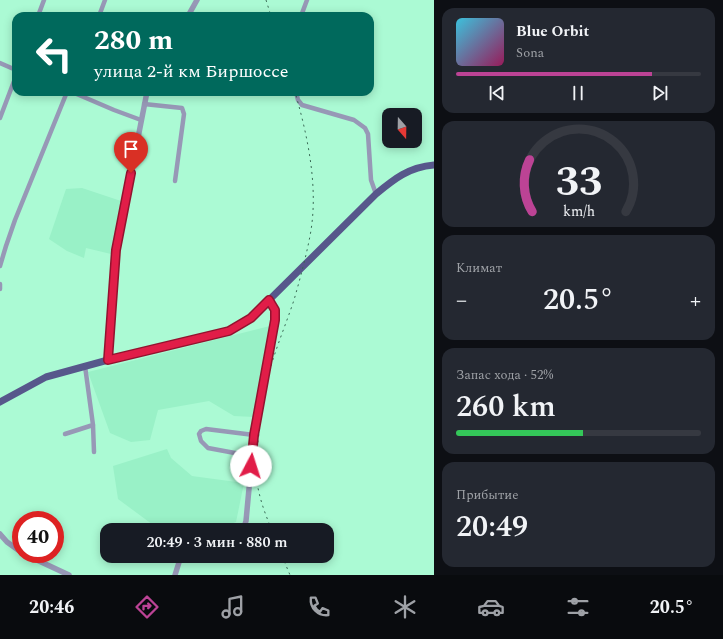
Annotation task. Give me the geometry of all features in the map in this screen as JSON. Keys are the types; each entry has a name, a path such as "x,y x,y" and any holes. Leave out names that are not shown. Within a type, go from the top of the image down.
{"main road":[{"path":"0,402 46,377 108,360 229,331 251,318 376,194 395,178 413,169 434,165"}],"street":[{"path":"40,12 44,0"},
{"path":"100,12 105,0"},
{"path":"190,12 197,0"},
{"path":"302,12 307,0"},
{"path":"0,63 12,68"},
{"path":"0,118 12,86"},
{"path":"0,266 13,227 65,96"},
{"path":"81,96 141,120"},
{"path":"108,360 116,250 146,96"},
{"path":"297,96 298,100 302,104 354,120 365,128 368,134 371,180 376,194"},
{"path":"144,104 182,108 184,110 175,181"},
{"path":"0,284 0,289"},
{"path":"245,523 254,435 275,320 275,310 269,300"},
{"path":"85,366 94,425 94,452"},
{"path":"65,434 94,425"},
{"path":"251,456 208,448 201,441 199,434 201,431 206,430 254,435"},
{"path":"0,534 12,546"},
{"path":"42,563 65,574"},
{"path":"175,575 178,563"}],"shaded area":[{"path":"82,188 121,201 111,254 86,248 84,258 67,251 49,239 66,189"},
{"path":"270,326 254,417 234,416 209,401 158,410 150,440 131,442 110,433 88,372"},
{"path":"167,449 171,458 192,476 244,483 236,522 151,523 118,499 113,466"}],"railway":[{"path":"266,0 270,12"},
{"path":"269,523 258,489 256,475 258,438 264,394 274,356 303,268 310,236 312,218 313,182 311,163 296,96"},
{"path":"285,563 290,575"}],"route":[{"path":"131,173 116,250 108,360 229,331 251,318 269,300 275,310 275,320 254,435 251,466"}]}
